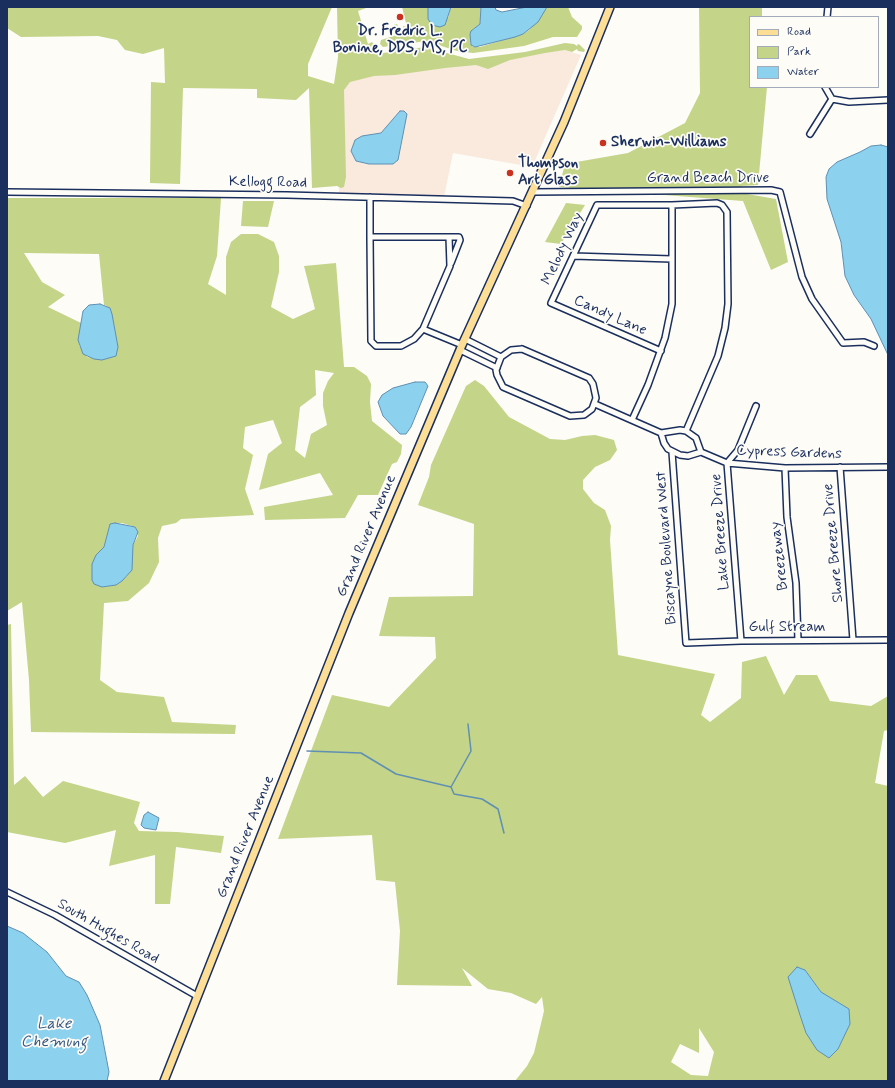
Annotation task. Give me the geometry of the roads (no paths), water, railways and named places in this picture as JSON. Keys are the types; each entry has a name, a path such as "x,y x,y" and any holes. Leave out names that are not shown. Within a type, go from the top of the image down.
{"main road":[{"name":"Grand River Avenue","path":"164,1081 349,613 463,345 527,206 581,82 610,7"}],"street":[{"path":"826,88 832,99 849,102 888,100"},
{"path":"810,134 832,99"},
{"name":"Grand Beach Drive","path":"533,192 770,190 780,192 802,276 812,299 843,343 864,342 874,346"},
{"name":"Kellogg Road","path":"7,192 370,197 512,201 527,206"},
{"path":"370,197 370,237 371,340 376,346 401,346 414,340 424,329 460,240 459,237 370,237"},
{"path":"632,420 648,385 665,338 672,304 672,205 717,203 722,205 727,212 728,304 725,328 718,356 686,431"},
{"name":"Melody Way","path":"550,303 597,205 672,205"},
{"path":"448,237 450,266"},
{"path":"573,256 672,260"},
{"name":"Candy Lane","path":"550,303 660,351"},
{"path":"424,329 463,345 501,357"},
{"path":"463,345 497,368"},
{"path":"522,349 573,370 588,378 593,384 596,398 595,404 592,409 584,415 570,416 503,387 498,380 497,368 501,357 511,350 522,349"},
{"path":"595,404 661,433 680,430 686,431 696,438 701,452 688,456 680,456 672,452 664,443 661,433"},
{"name":"Lake Breeze Drive","path":"741,641 727,463 738,450 756,406"},
{"name":"Biscayne Boulevard West","path":"672,452 686,643"},
{"name":"Cypress Gardens","path":"701,452 727,463 785,468 888,467"},
{"name":"Shore Breeze Drive","path":"840,467 853,640"},
{"name":"Breezeway","path":"785,468 787,517 796,583 798,640"},
{"name":"Gulf Stream","path":"686,643 798,640 888,640"},
{"name":"South Hughes Road","path":"7,892 55,915 197,996"}],"water":[{"path":"428,7 451,7 445,25 440,27 432,25 428,19"},
{"path":"481,7 495,7 496,10 502,12 527,7 547,7 538,22 523,34 475,47 471,45 470,34 471,31 480,24"},
{"path":"400,111 404,111 407,114 398,160 393,164 369,164 356,161 351,151 355,140 362,136 381,133"},
{"path":"881,145 888,147 888,355 871,319 854,295 845,276 841,242 827,199 826,177 829,169 837,162 871,146"},
{"path":"100,304 110,308 118,347 116,356 102,360 94,359 83,354 78,340 83,311 89,305"},
{"path":"415,382 425,382 428,386 411,427 406,434 400,434 383,416 378,402 382,395 393,388"},
{"path":"115,523 135,527 138,532 133,545 132,570 116,585 102,587 94,584 92,580 92,564 96,555 104,547 110,524"},
{"path":"148,812 159,818 156,830 144,828 141,825 144,815"},
{"name":"Lake Chemung","path":"7,926 23,933 47,952 66,976 79,982 87,995 100,1025 109,1072 107,1081 7,1081"},
{"path":"797,967 805,970 821,992 849,1009 850,1024 838,1049 829,1058 817,1050 806,1033 788,977"}],"waterway":[{"path":"451,787 471,751 468,724"},
{"path":"307,751 361,753 396,774 451,787 454,794 482,799 498,809 504,833"}],"place":[{"name":"Dr. Fredric L. Bonine, DDS, MS, PC","path":"400,17"},
{"name":"Sherwin-Williams","path":"603,143"},
{"name":"Thompson Art Glass","path":"510,173"}]}
